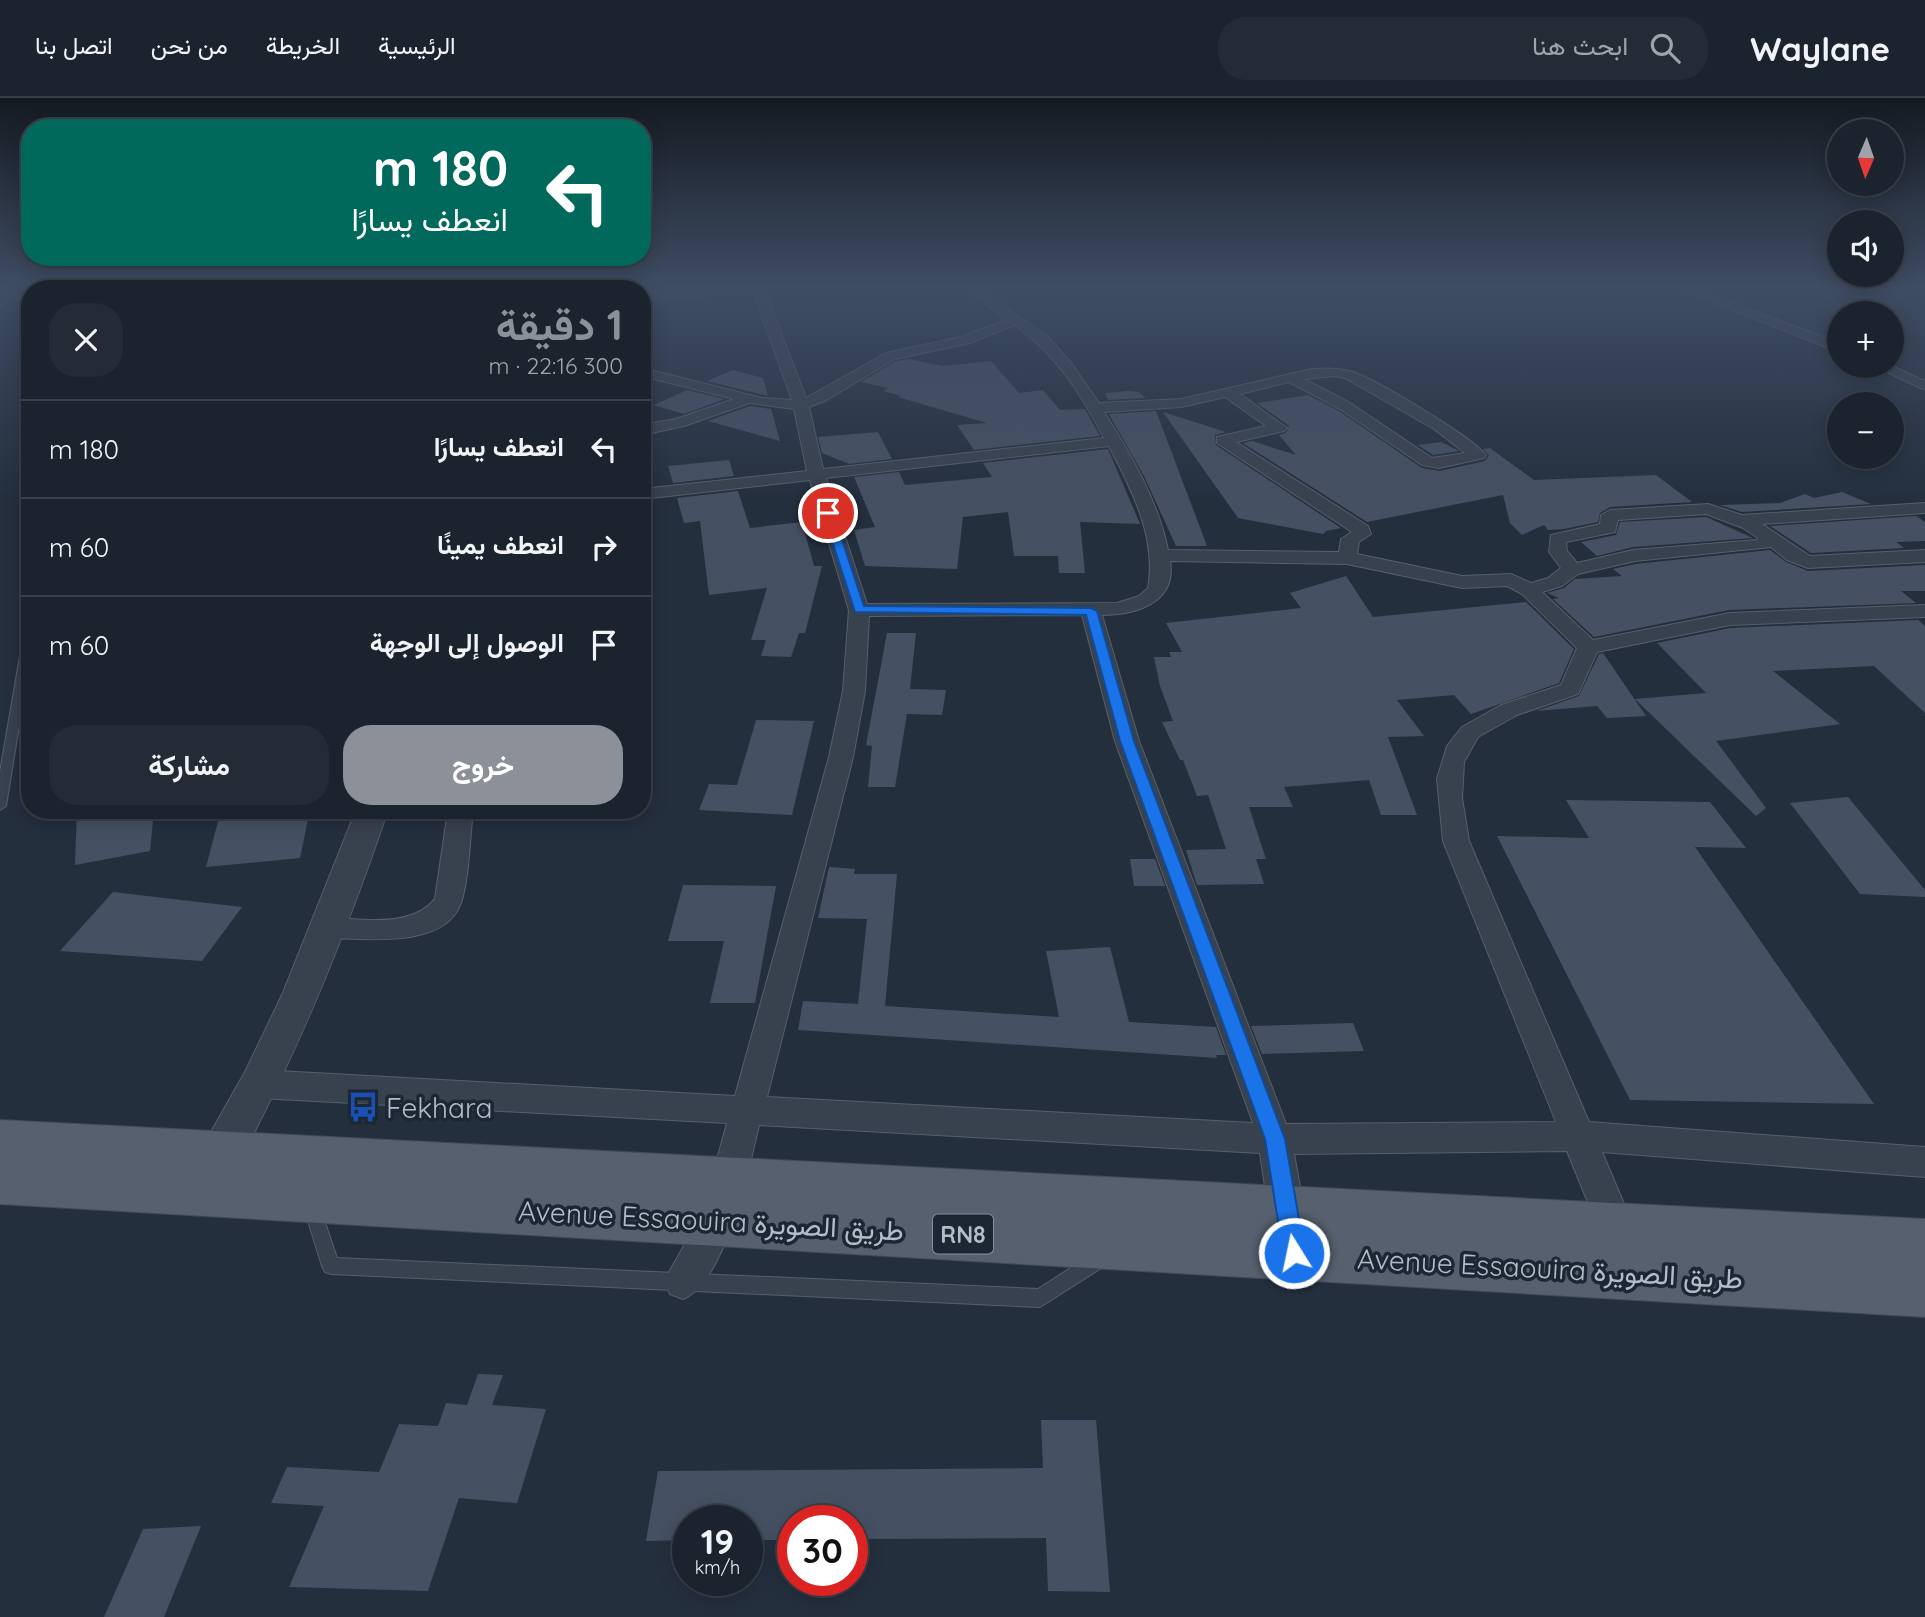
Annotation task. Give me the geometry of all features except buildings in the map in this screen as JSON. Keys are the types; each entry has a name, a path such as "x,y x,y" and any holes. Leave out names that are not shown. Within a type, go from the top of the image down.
{"main road":[{"name":"Avenue Essaouira طريق الصويرة","path":"0,1142 211,1172 1626,1250 1925,1244"},
{"name":"Avenue Essaouira طريق الصويرة","path":"0,1181 211,1172 309,1198 724,1199 1125,1243 1290,1232"},
{"name":"Avenue Essaouira طريق الصويرة","path":"1626,1250 1925,1290"}],"street":[{"path":"683,1282 724,1199 841,757 854,691 859,610 841,560 816,473 801,405 784,359"},
{"path":"651,374 771,404 801,405 820,398 886,359"},
{"path":"859,610 1091,611 1133,606 1146,601 1157,590 1161,580 1160,555 1138,488 1115,441 1062,359"},
{"path":"1093,408 1165,405 1228,393 1291,378 1326,371 1349,375 1439,426 1478,455 1439,463 1428,462 1345,406 1291,378"},
{"path":"1904,376 1925,386"},
{"path":"1228,393 1279,428 1223,440 1362,530 1363,534 1350,539 1347,558"},
{"path":"651,428 679,423 749,399"},
{"path":"651,493 1115,441"},
{"path":"1572,569 1558,552 1557,539 1608,528 1607,517 1610,515 1708,509 1749,524 1794,556 1808,562 1925,556"},
{"path":"1749,524 1745,520 1925,509"},
{"path":"1529,590 1555,582 1572,569 1606,564 1633,556 1757,547 1764,545 1768,536"},
{"path":"1160,555 1347,558 1462,582 1506,579 1529,590 1588,647"},
{"path":"1091,611 1127,741 1275,1139 1290,1232"},
{"path":"1588,647 1730,619 1925,611"},
{"path":"1588,647 1570,689 1505,712 1465,735 1448,770 1447,798 1456,841 1626,1250"},
{"path":"211,1172 259,1084 332,928 369,819"},
{"path":"332,928 412,926 440,914 448,902 460,819"},
{"path":"259,1084 1275,1139 1580,1136 1925,1162"}],"lane":[{"path":"0,806 21,681"},
{"path":"309,1198 331,1266 1040,1298 1125,1243"}],"place":[{"name":"Fekhara","path":"363,1107"}],"route":[{"path":"828,513 859,610 1091,611 1127,741 1275,1139 1294,1253"}]}
